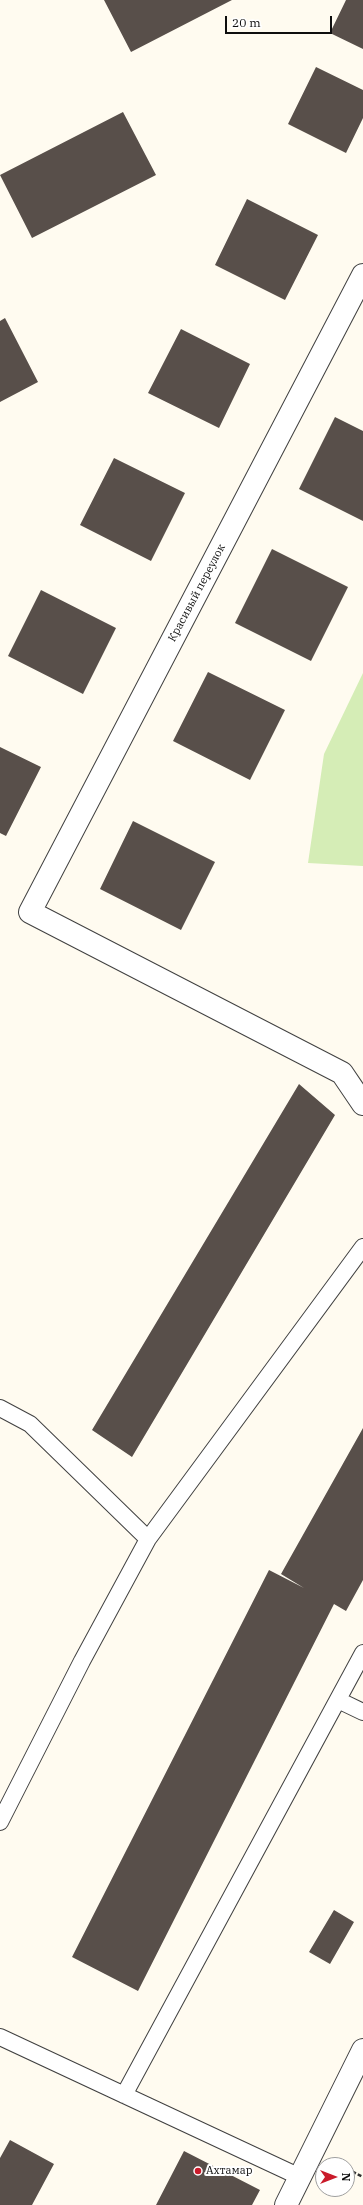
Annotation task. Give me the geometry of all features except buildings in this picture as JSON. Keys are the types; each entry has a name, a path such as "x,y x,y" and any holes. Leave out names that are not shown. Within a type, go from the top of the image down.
{"street":[{"name":"Красивый переулок","path":"363,275 30,912 342,1073 363,1104"},
{"path":"286,2205 363,2050"}],"lane":[{"path":"0,1822 82,1661 148,1539 363,1246"},
{"path":"0,1408 30,1424 148,1539"},
{"path":"124,2095 363,1653"},
{"path":"338,1700 363,1712"},
{"path":"0,2037 300,2177"}],"green space":[{"path":"363,673 363,866 308,863 324,754"}],"place":[{"name":"Ахтамар","path":"198,2171"}]}
